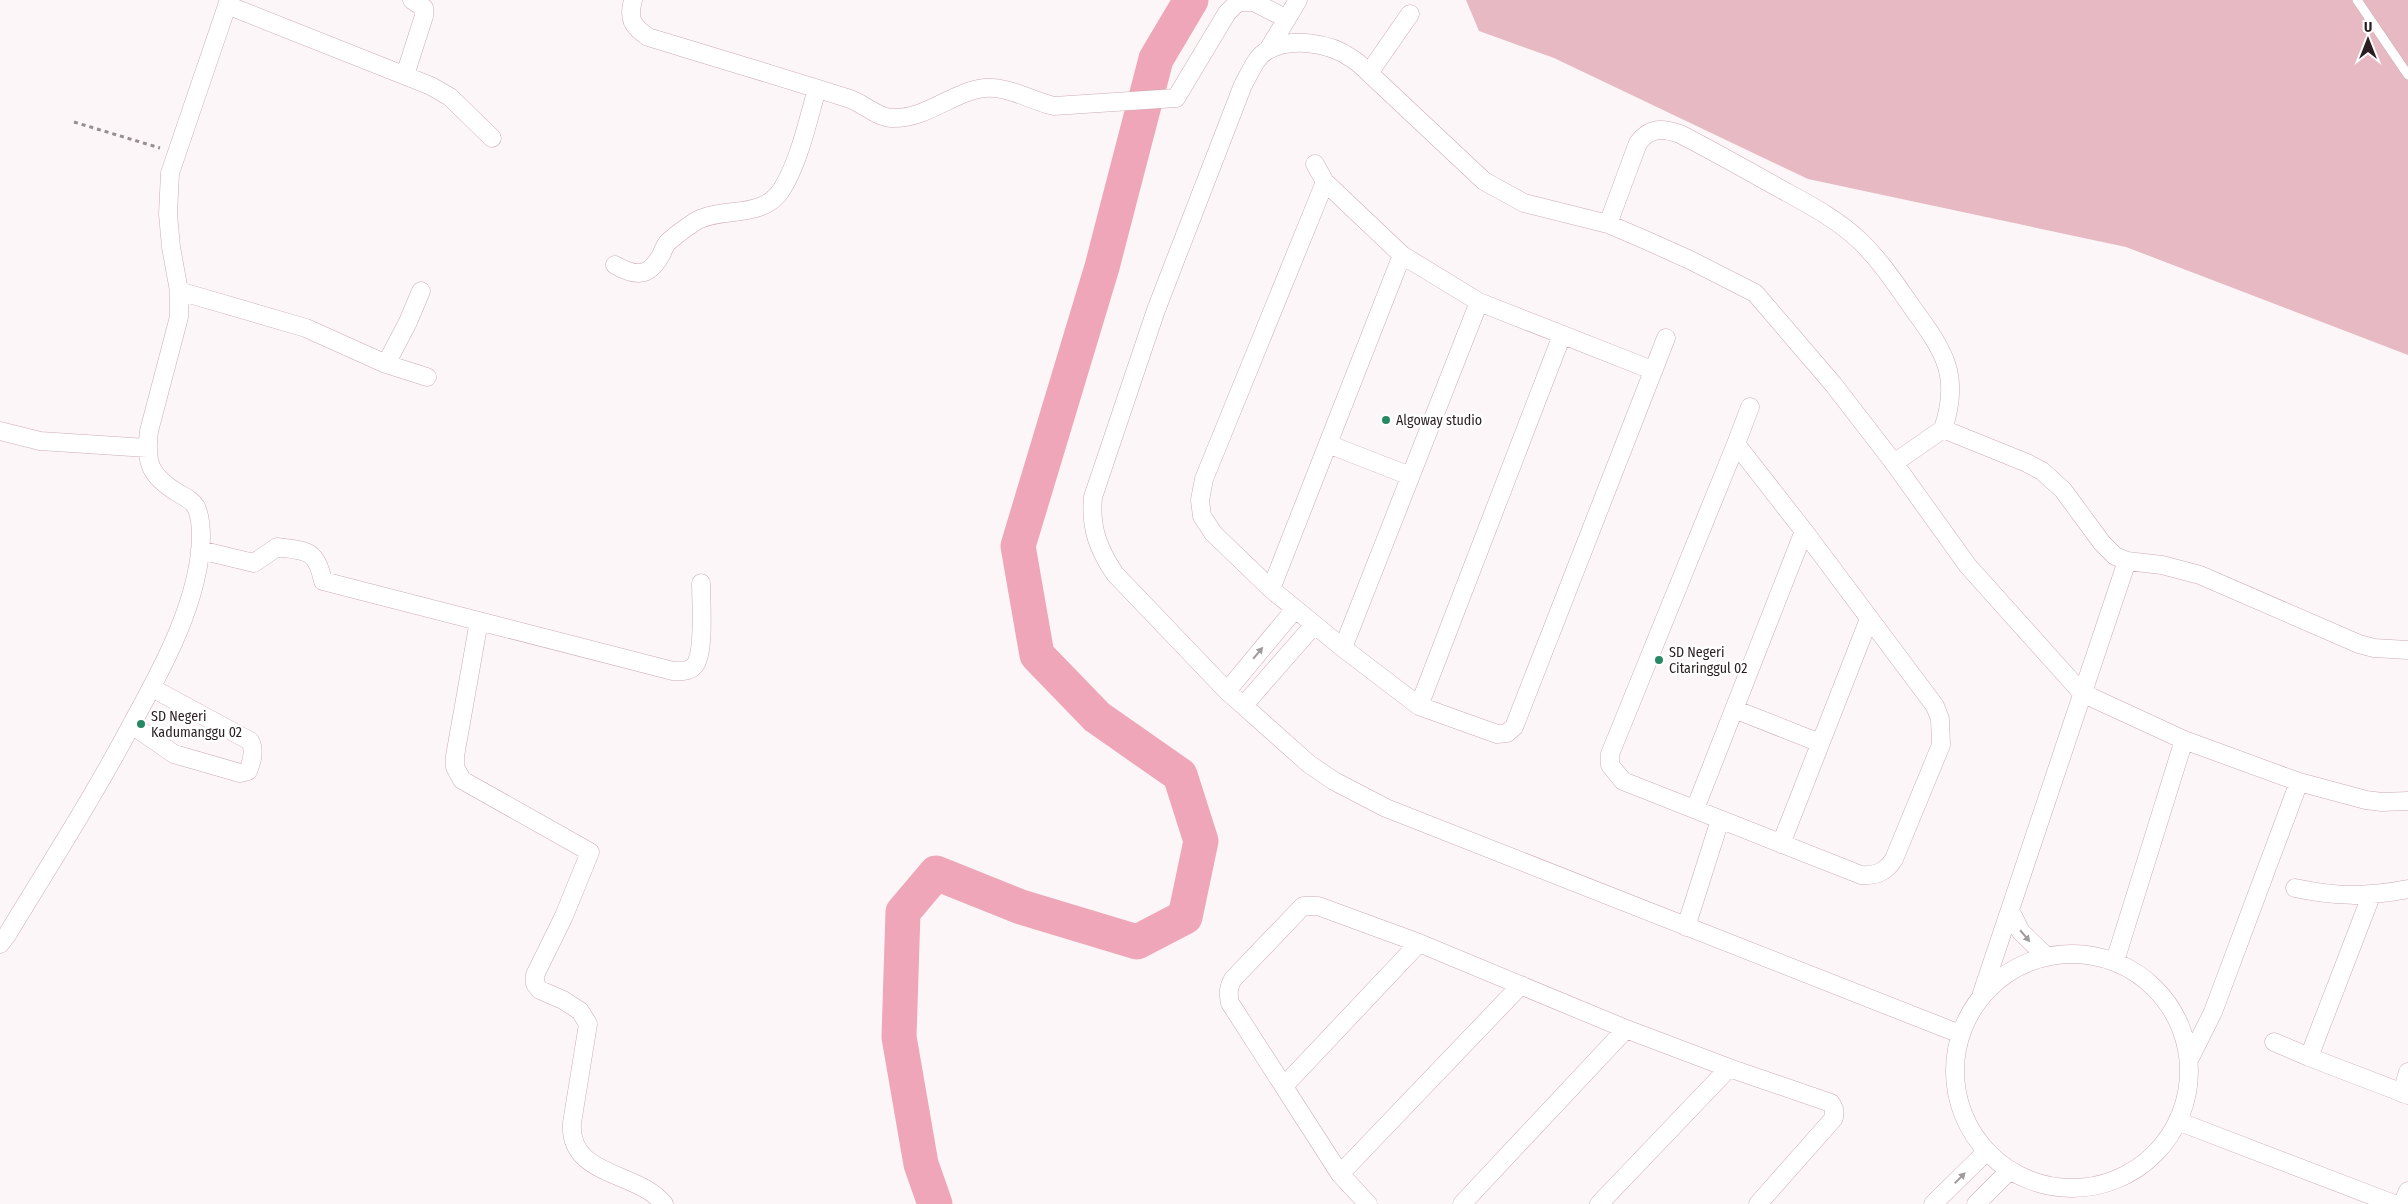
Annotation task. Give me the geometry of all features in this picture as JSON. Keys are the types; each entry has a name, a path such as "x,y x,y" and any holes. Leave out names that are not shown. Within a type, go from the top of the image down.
{"street":[{"path":"405,75 424,16 424,8 412,0"},
{"path":"633,0 630,13 631,22 636,29 648,37 859,102 883,116 892,118 913,116 983,88 1011,91 1034,102 1054,106 1074,106 1119,100 1176,98 1227,13 1238,2 1254,2 1287,19"},
{"path":"1298,0 1268,50 1256,62 1244,85 1156,310 1093,497 1091,515 1094,534 1103,556 1115,574 1227,691 1309,764 1334,781 1371,801 1960,1034"},
{"path":"0,944 105,773 152,688 183,617 200,550 201,535 196,508 190,500 163,484 154,474 149,463 147,448 149,431 179,317 179,291 171,247 168,207 170,173 175,153 228,2 405,75 450,96 492,138"},
{"path":"1369,73 1410,14"},
{"path":"1268,50 1284,45 1319,45 1337,50 1352,58 1484,181 1502,193 1524,203 1608,224 1690,260 1755,294 1833,384 1894,463 1968,566 2082,693 2184,740 2299,782 2366,800 2382,802 2408,801"},
{"path":"615,265 626,272 644,273 652,270 667,242 696,221 717,213 749,212 771,200 782,190 790,171 817,89"},
{"path":"1608,224 1638,143 1644,135 1660,129 1680,134 1836,220 1860,240 1881,263 1939,344 1948,369 1950,384 1949,407 1943,429 1894,463"},
{"path":"1315,164 1325,182 1402,255 1478,302 1652,370"},
{"path":"1325,182 1204,480 1200,500 1202,516 1213,533 1271,589 1314,626 1419,706 1497,734 1507,733 1514,727 1666,338"},
{"path":"1271,589 1402,255"},
{"path":"179,291 306,328 386,364 427,377"},
{"path":"386,364 408,322 421,291"},
{"path":"1343,648 1478,302"},
{"path":"1419,706 1562,336"},
{"path":"1736,444 1804,530 1935,706 1940,719 1941,745 1894,859 1890,867 1872,875 1860,875 1623,781 1610,765 1610,754 1750,406"},
{"path":"1943,429 2042,471 2063,490 2108,550 2115,556 2127,561 2162,565 2200,575 2358,644 2374,648 2408,650"},
{"path":"0,431 40,441 147,448"},
{"path":"1328,444 1410,476"},
{"path":"1695,809 1804,530"},
{"path":"200,550 254,563 277,547 296,549 311,554 319,562 323,581 674,671 684,671 696,664 698,656 701,583"},
{"path":"1981,996 2127,561"},
{"path":"1227,691 1295,609"},
{"path":"1781,844 1869,619"},
{"path":"479,621 454,756 455,767 462,780 590,852 561,924 535,976 535,984 540,990 563,1000 580,1011 588,1024 571,1136 575,1148 592,1164 656,1195 664,1204"},
{"path":"1244,705 1314,626"},
{"path":"132,725 174,754 240,773 248,771 250,768 253,750 250,741 152,688"},
{"path":"1734,709 1820,743"},
{"path":"2115,961 2184,740"},
{"path":"2190,1058 2212,1012 2299,782"},
{"path":"1686,927 1720,820"},
{"path":"2295,888 2319,894 2371,896 2408,889"},
{"path":"2309,1058 2371,896"},
{"path":"1368,1204 1340,1174 1230,1003 1228,994 1229,986 1233,979 1303,906 1318,906 1419,943 1522,984 1626,1029 1729,1068 1825,1100 1834,1108 1834,1118 1758,1204"},
{"path":"2010,910 2021,932 2046,957"},
{"path":"1284,1086 1419,943"},
{"path":"2057,954 2087,954 2115,961 2152,984 2178,1018 2190,1058 2189,1091 2180,1122 2161,1149 2136,1170 2106,1184 2073,1189 2040,1185 2009,1171 1986,1152 1963,1117 1954,1076 1960,1034 1969,1014 1981,996 2003,976 2028,962 2046,957 2057,954"},
{"path":"1340,1174 1522,984"},
{"path":"1462,1204 1626,1029"},
{"path":"2274,1042 2309,1058 2405,1094 2408,1072"},
{"path":"1599,1204 1729,1068"},
{"path":"2180,1122 2394,1204"},
{"path":"1933,1204 1986,1152"},
{"path":"1976,1204 2009,1171"},
{"path":"2402,1204 2408,1191"}],"lane":[{"path":"2357,0 2408,75"}],"path":[{"path":"74,122 175,153"}],"shaded area":[{"path":"1466,0 2408,0 2408,355 2126,247 1808,179 1554,58 1479,31"}],"waterway":[{"path":"935,1204 921,1164 899,1037 903,912 936,873 1021,907 1137,942 1185,917 1201,841 1180,775 1097,717 1037,655 1018,546 1102,267 1156,59 1191,0"}],"place":[{"name":"Algoway studio","path":"1386,420"},
{"name":"SD Negeri Citaringgul 02","path":"1659,660"},
{"name":"SD Negeri Kadumanggu 02","path":"141,724"}]}
